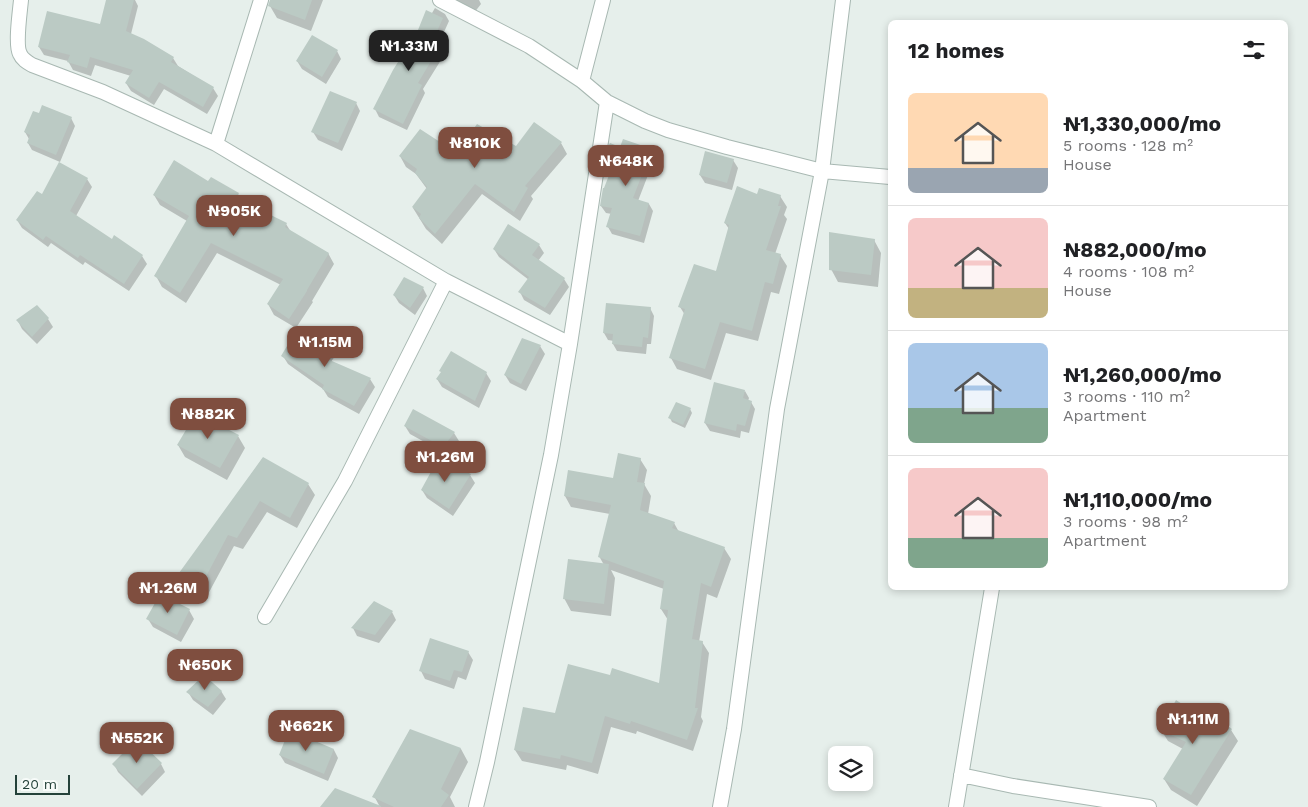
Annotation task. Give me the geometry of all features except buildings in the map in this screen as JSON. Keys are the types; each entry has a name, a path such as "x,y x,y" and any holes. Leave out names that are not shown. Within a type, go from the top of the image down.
{"street":[{"path":"20,0 18,46 24,60 32,65 103,92 216,144 446,282 570,344"},
{"path":"216,144 261,0"},
{"path":"440,0 529,46 582,81 607,102 644,121 668,130 822,171 888,177"},
{"path":"582,81 603,0"},
{"path":"720,807 734,729 777,409 822,171 843,0"},
{"path":"476,807 549,465 570,344 607,102"},
{"path":"266,617 345,481 446,282"},
{"path":"956,807 992,590"},
{"path":"961,775 1014,786 1149,807"}]}
